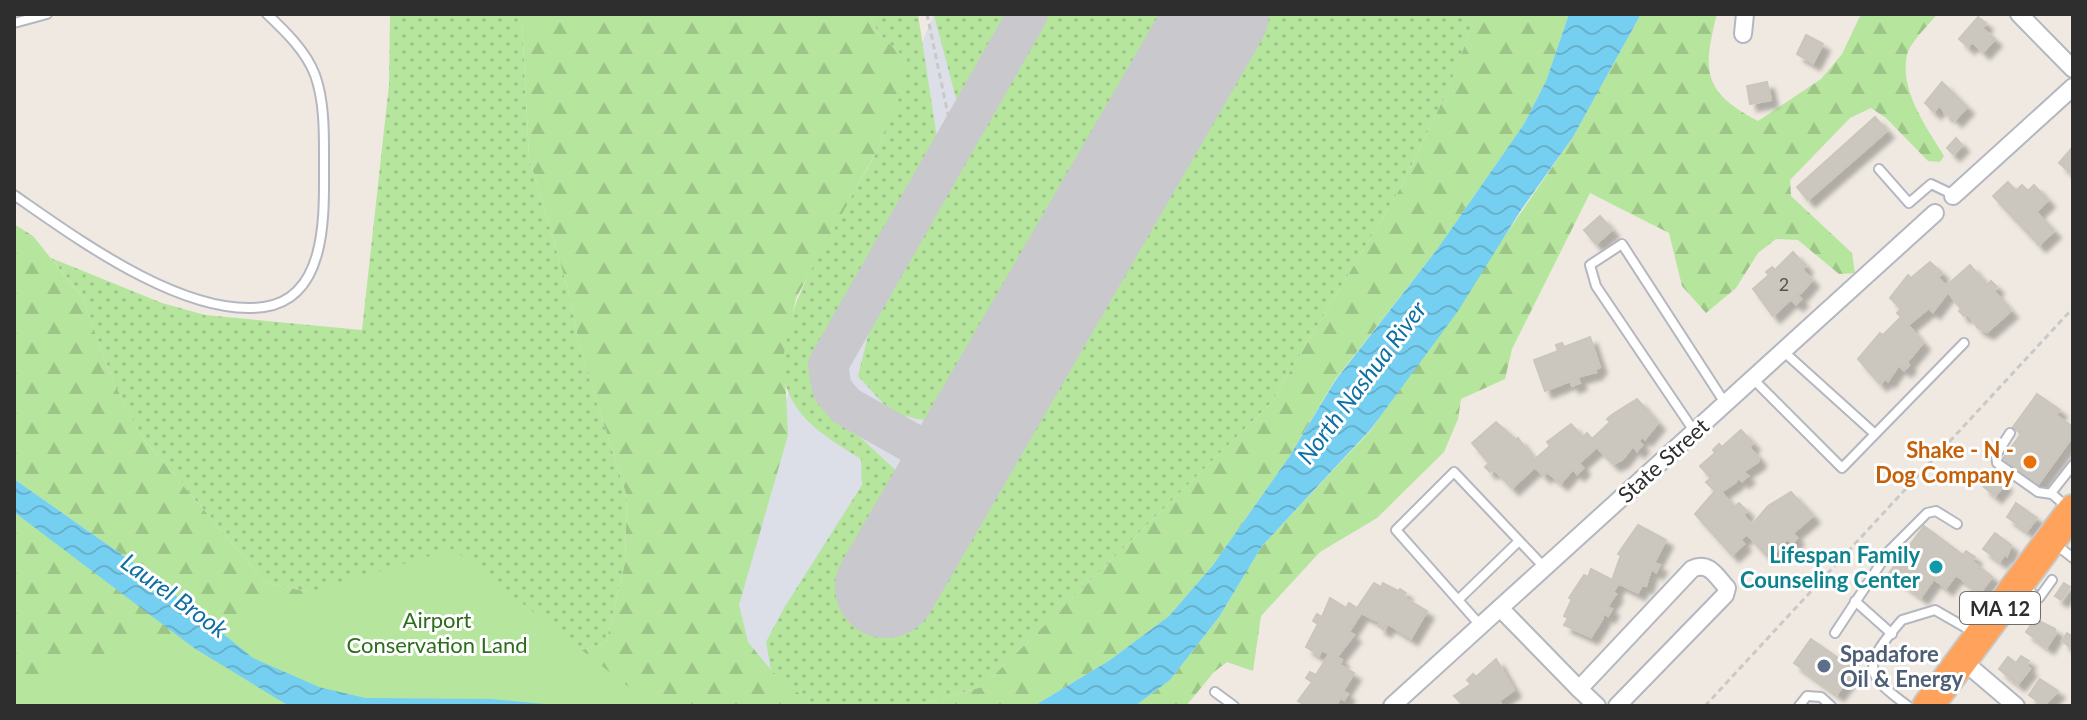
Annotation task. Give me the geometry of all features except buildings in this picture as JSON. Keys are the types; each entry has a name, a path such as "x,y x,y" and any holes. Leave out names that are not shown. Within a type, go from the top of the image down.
{"highway":[{"name":"MA 12","path":"1928,706 2018,583 2062,549 2066,505"}],"street":[{"path":"1743,34 1745,14"},
{"path":"2019,14 2073,69"},
{"path":"1954,195 2073,87"},
{"name":"State Street","path":"1392,706 1935,213"},
{"path":"1579,689 1692,569 1700,565 1709,567 1727,588 1725,595 1617,706"},
{"path":"1500,608 1597,706"},
{"path":"1971,648 2016,706"}],"lane":[{"path":"14,23 47,14"},
{"path":"14,195 116,265 218,304 266,307 299,290 322,241 324,143 319,88 301,50 267,14"},
{"path":"1879,169 1909,203 1931,184 1954,195"},
{"path":"1695,431 1596,286 1590,265 1622,244 1725,403"},
{"path":"1752,379 1842,468 1964,343"},
{"path":"1783,351 1875,434"},
{"path":"2010,433 1996,455 1997,463 2038,492 2066,505 2073,465"},
{"path":"1480,625 1396,530 1454,472 1544,568"},
{"path":"1835,633 1889,551 1927,513 1936,511 1957,524"},
{"path":"1458,600 1519,541"},
{"path":"2018,583 2039,598 2052,580"},
{"path":"1855,601 1892,634"},
{"path":"1908,706 1877,683 1873,675 1874,662 1907,616 1935,610 1971,648"},
{"path":"1215,692 1234,706"},
{"path":"1799,706 1807,696 1821,697 1831,706"}],"path":[{"path":"927,14 954,143"},
{"path":"1705,706 2073,308"}],"shaded area":[{"path":"934,14 1525,14 913,706 720,703 718,587 877,150"}],"green space":[{"path":"390,14 515,14 522,23 529,157 570,296 580,349 627,497 625,563 606,643 582,650 266,583 141,436 113,381 82,297 51,258 162,303 205,315 362,330 389,85"},
{"path":"515,14 869,14 879,34 907,60 903,88 877,150 796,298 784,353 788,435 739,605 748,642 771,670 814,706 566,706 253,658 148,573 14,479 14,224 33,236 82,297 113,381 141,436 266,583 582,650 606,643 625,563 627,497 580,349 570,296 529,157 522,23"},
{"path":"869,14 918,14 938,145 818,350 813,373 827,406 908,482 856,574 916,606 1259,14 1477,14 1446,94 1401,187 1271,403 982,687 913,706 814,706 771,670 766,642 862,485 861,459 820,431 802,414 789,394 783,367 786,336 796,304 828,237 881,141 907,60 879,34"},
{"path":"1012,14 958,106 934,15"},
{"path":"1043,14 1178,14 941,424 892,413 858,376 871,324 929,211"},
{"path":"1477,14 1569,14 1546,81 1524,124 1438,248 1335,380 1289,457 1213,565 1169,616 1110,660 1034,706 913,706 982,687 1271,403 1401,187 1446,94"},
{"path":"1641,14 1717,14 1709,51 1711,78 1726,100 1758,121 1821,79 1842,54 1861,14 1937,14 1912,45 1906,68 1907,82 1916,108 1944,156 1940,162 1928,161 1886,118 1871,108 1850,118 1790,180 1791,196 1852,253 1855,273 1839,274 1798,240 1776,239 1758,253 1736,288 1706,313 1682,286 1669,233 1590,193 1512,349 1505,379 1461,399 1458,419 1444,452 1377,518 1320,552 1261,616 1253,671 1227,662 1214,672 1186,706 1135,706 1170,680 1219,617 1262,546 1371,430 1573,137"},
{"path":"14,512 196,644 14,706"},
{"name":"Airport Conservation Land","path":"453,549 653,706 14,706 14,681"}],"water":[{"name":"North Nashua River","path":"1569,14 1641,14 1573,137 1521,210 1458,311 1371,429 1262,546 1219,617 1170,680 1135,706 1034,706 1110,660 1169,616 1213,565 1289,457 1335,381 1438,248 1524,124 1546,81"},
{"name":"Laurel Brook","path":"14,479 148,573 253,658 319,687 365,698 491,699 566,706 289,706 194,648 14,512"}],"taxiway":[{"path":"956,468 846,406 832,389 828,365 1028,14"}],"runway":[{"path":"886,587 1218,14"}],"place":[{"name":"Shake - N - Dog Company","path":"2030,462"},
{"name":"Lifespan Family Counseling Center","path":"1936,567"},
{"name":"Spadafore Oil & Energy","path":"1824,666"}]}
